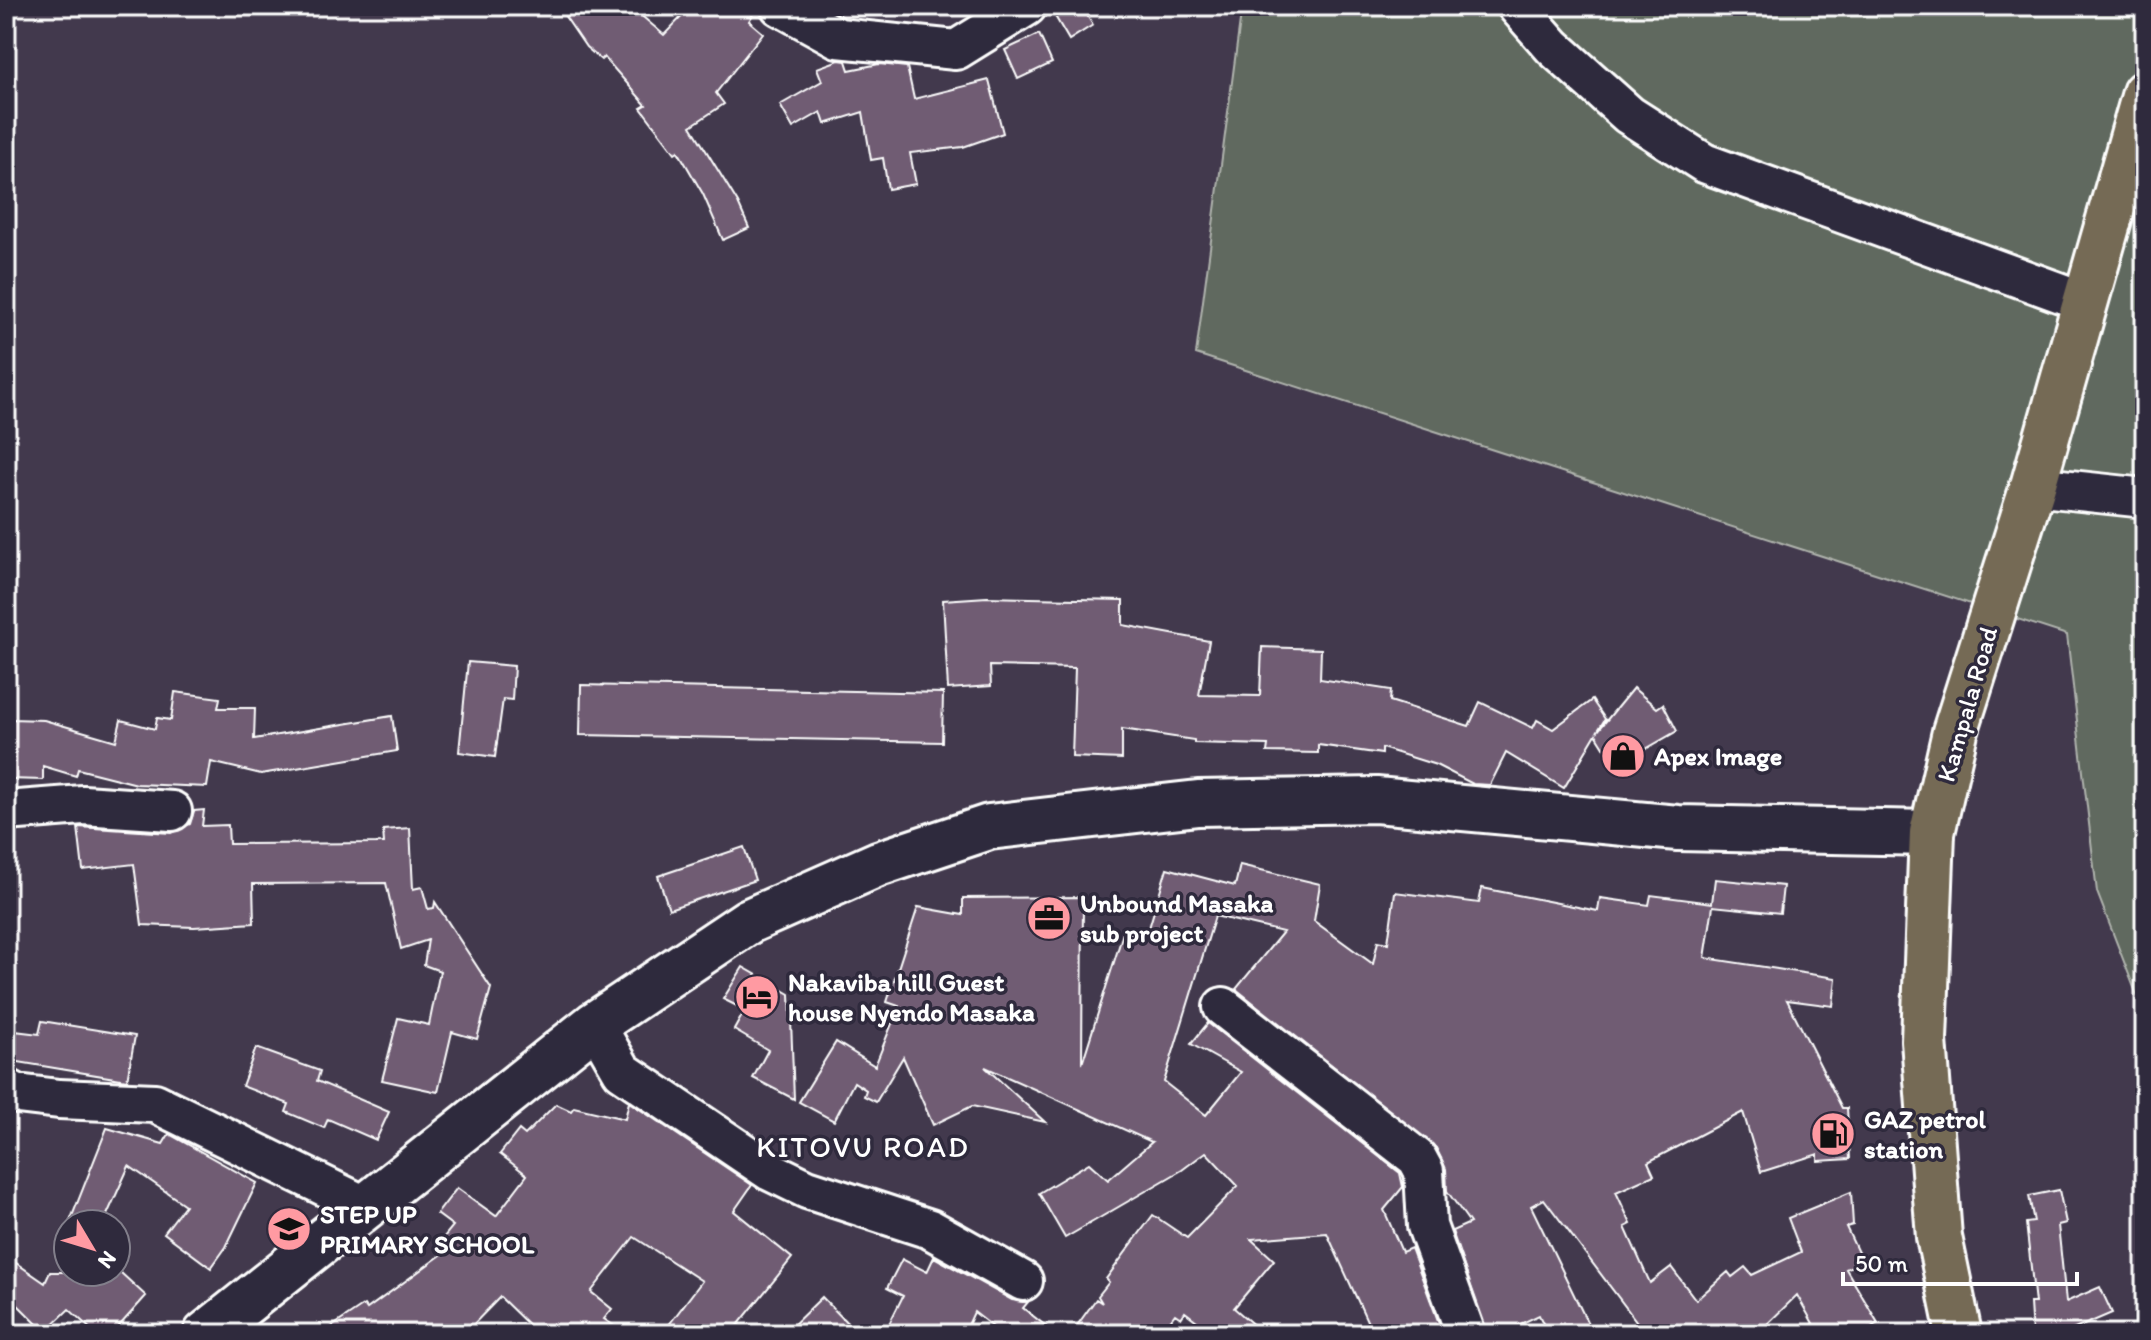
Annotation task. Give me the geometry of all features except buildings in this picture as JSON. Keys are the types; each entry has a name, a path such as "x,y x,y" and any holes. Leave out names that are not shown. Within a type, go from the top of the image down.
{"main road":[{"name":"Kampala Road","path":"1959,1334 1939,1237 1924,1040 1932,833 1955,732 2033,486 2083,301 2145,93"}],"street":[{"path":"780,6 838,38 956,50 1027,6"},
{"path":"1517,6 1553,47 1629,115 1704,163 2083,301"},
{"path":"2033,486 2145,498"},
{"path":"206,1334 595,1024 749,921 878,864 989,827 1198,803 1376,800 1678,828 1932,833"},
{"path":"6,811 83,805 172,811"},
{"path":"1223,1007 1417,1158 1424,1171 1427,1226 1466,1334"},
{"path":"595,1024 622,1071 770,1171 807,1189 930,1229 1023,1281"},
{"path":"6,1088 17,1094 59,1099 155,1103 365,1206"}],"shaded area":[{"path":"1242,6 2145,6 2145,1016 2097,892 2067,635 1196,354"}],"place":[{"name":"Apex Image","path":"1623,756"},
{"name":"Unbound Masaka sub project","path":"1049,918"},
{"name":"Nakaviba hill Guest house Nyendo Masaka","path":"757,997"},
{"name":"GAZ petrol station","path":"1833,1134"},
{"name":"STEP UP PRIMARY SCHOOL","path":"289,1229"}],"district":[{"name":"KITOVU ROAD","path":"863,1146"}]}
